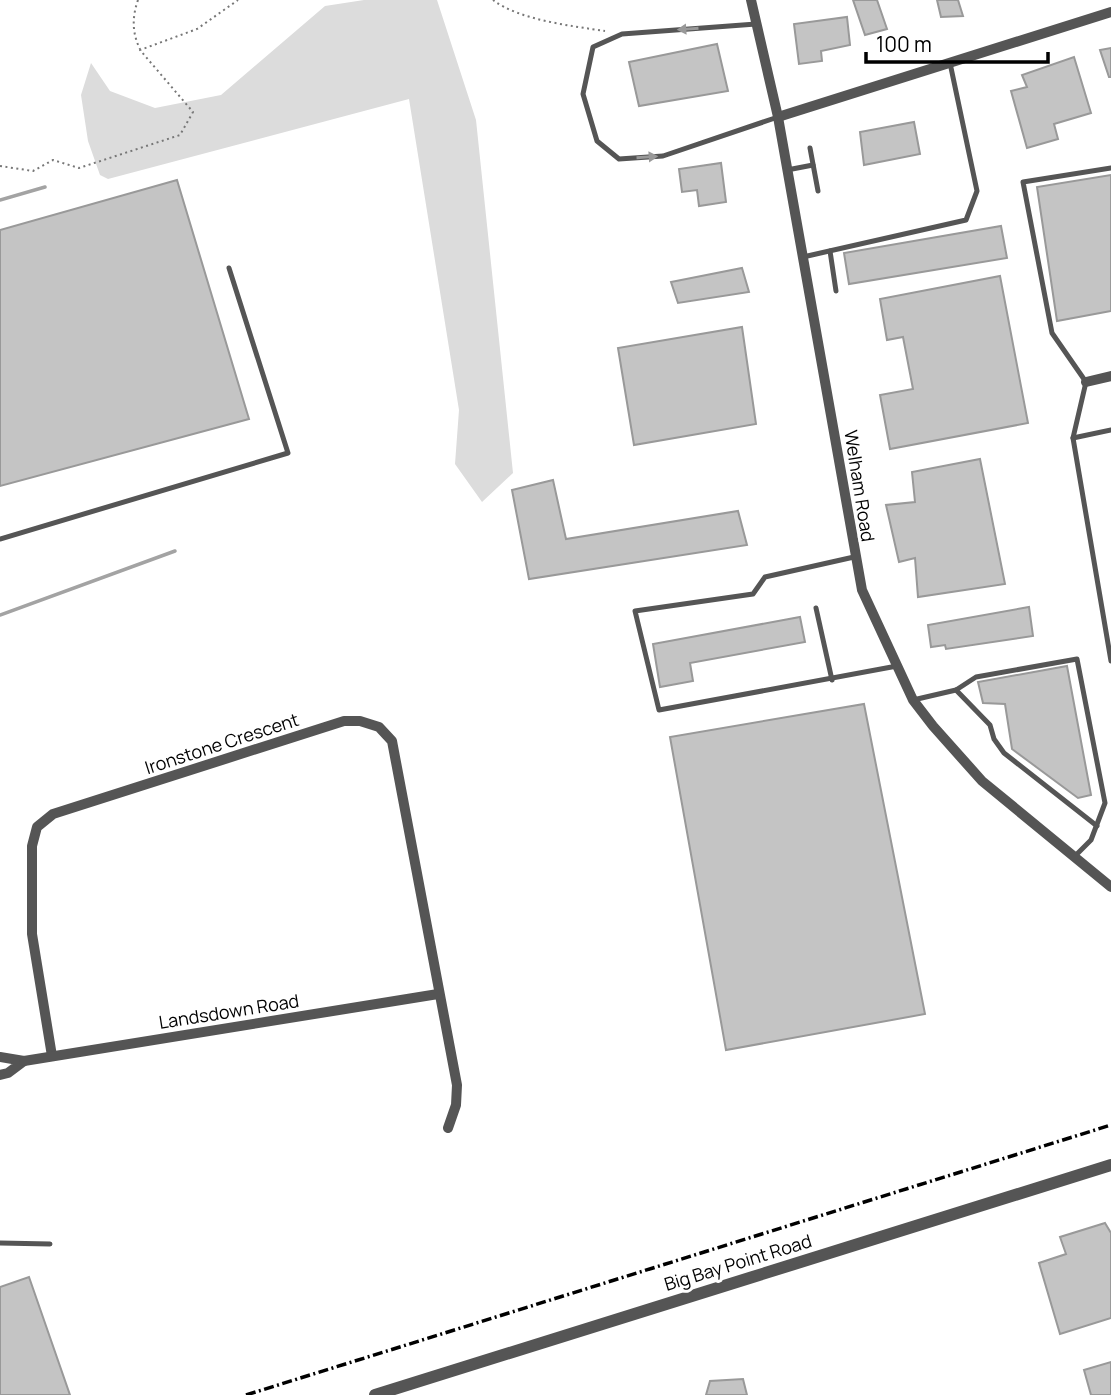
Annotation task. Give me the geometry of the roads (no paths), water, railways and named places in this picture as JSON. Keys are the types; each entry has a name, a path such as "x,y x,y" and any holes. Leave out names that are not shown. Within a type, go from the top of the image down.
{"street":[{"name":"Welham Road","path":"751,0 788,170 854,557 862,590 913,700 982,781 1076,855 1111,887"},
{"path":"778,117 1111,12"},
{"path":"1086,382 1111,376"},
{"name":"Ironstone Crescent","path":"52,1056 32,934 32,846 37,827 53,814 344,721 360,721 379,727 392,741 457,1085 456,1105 448,1128"},
{"name":"Landsdown Road","path":"0,1057 24,1060 52,1056 438,994"},
{"name":"Landsdown Road","path":"0,1074 8,1073 24,1060"},
{"name":"Big Bay Point Road","path":"375,1395 1111,1165"}],"lane":[{"path":"756,24 622,34 593,47 583,94 597,141 619,159 663,156 778,117"},
{"path":"803,257 966,220 978,191 950,63"},
{"path":"810,148 818,191"},
{"path":"788,170 813,165"},
{"path":"1111,168 1023,182 1052,332 1086,382 1073,438 1111,661"},
{"path":"830,251 836,291"},
{"path":"0,540 288,453 229,268"},
{"path":"1073,438 1111,430"},
{"path":"854,557 765,577 753,594 635,611 659,710 897,666"},
{"path":"816,608 832,680"},
{"path":"913,700 956,691 976,677 1077,659 1105,803 1090,840 1076,855"},
{"path":"956,691 990,725 994,739 1004,752 1097,826"},
{"path":"0,1244 50,1244"}],"waterway":[{"path":"0,200 45,187"},
{"path":"0,615 175,551"}],"railway":[{"path":"246,1395 1111,1125"}]}
